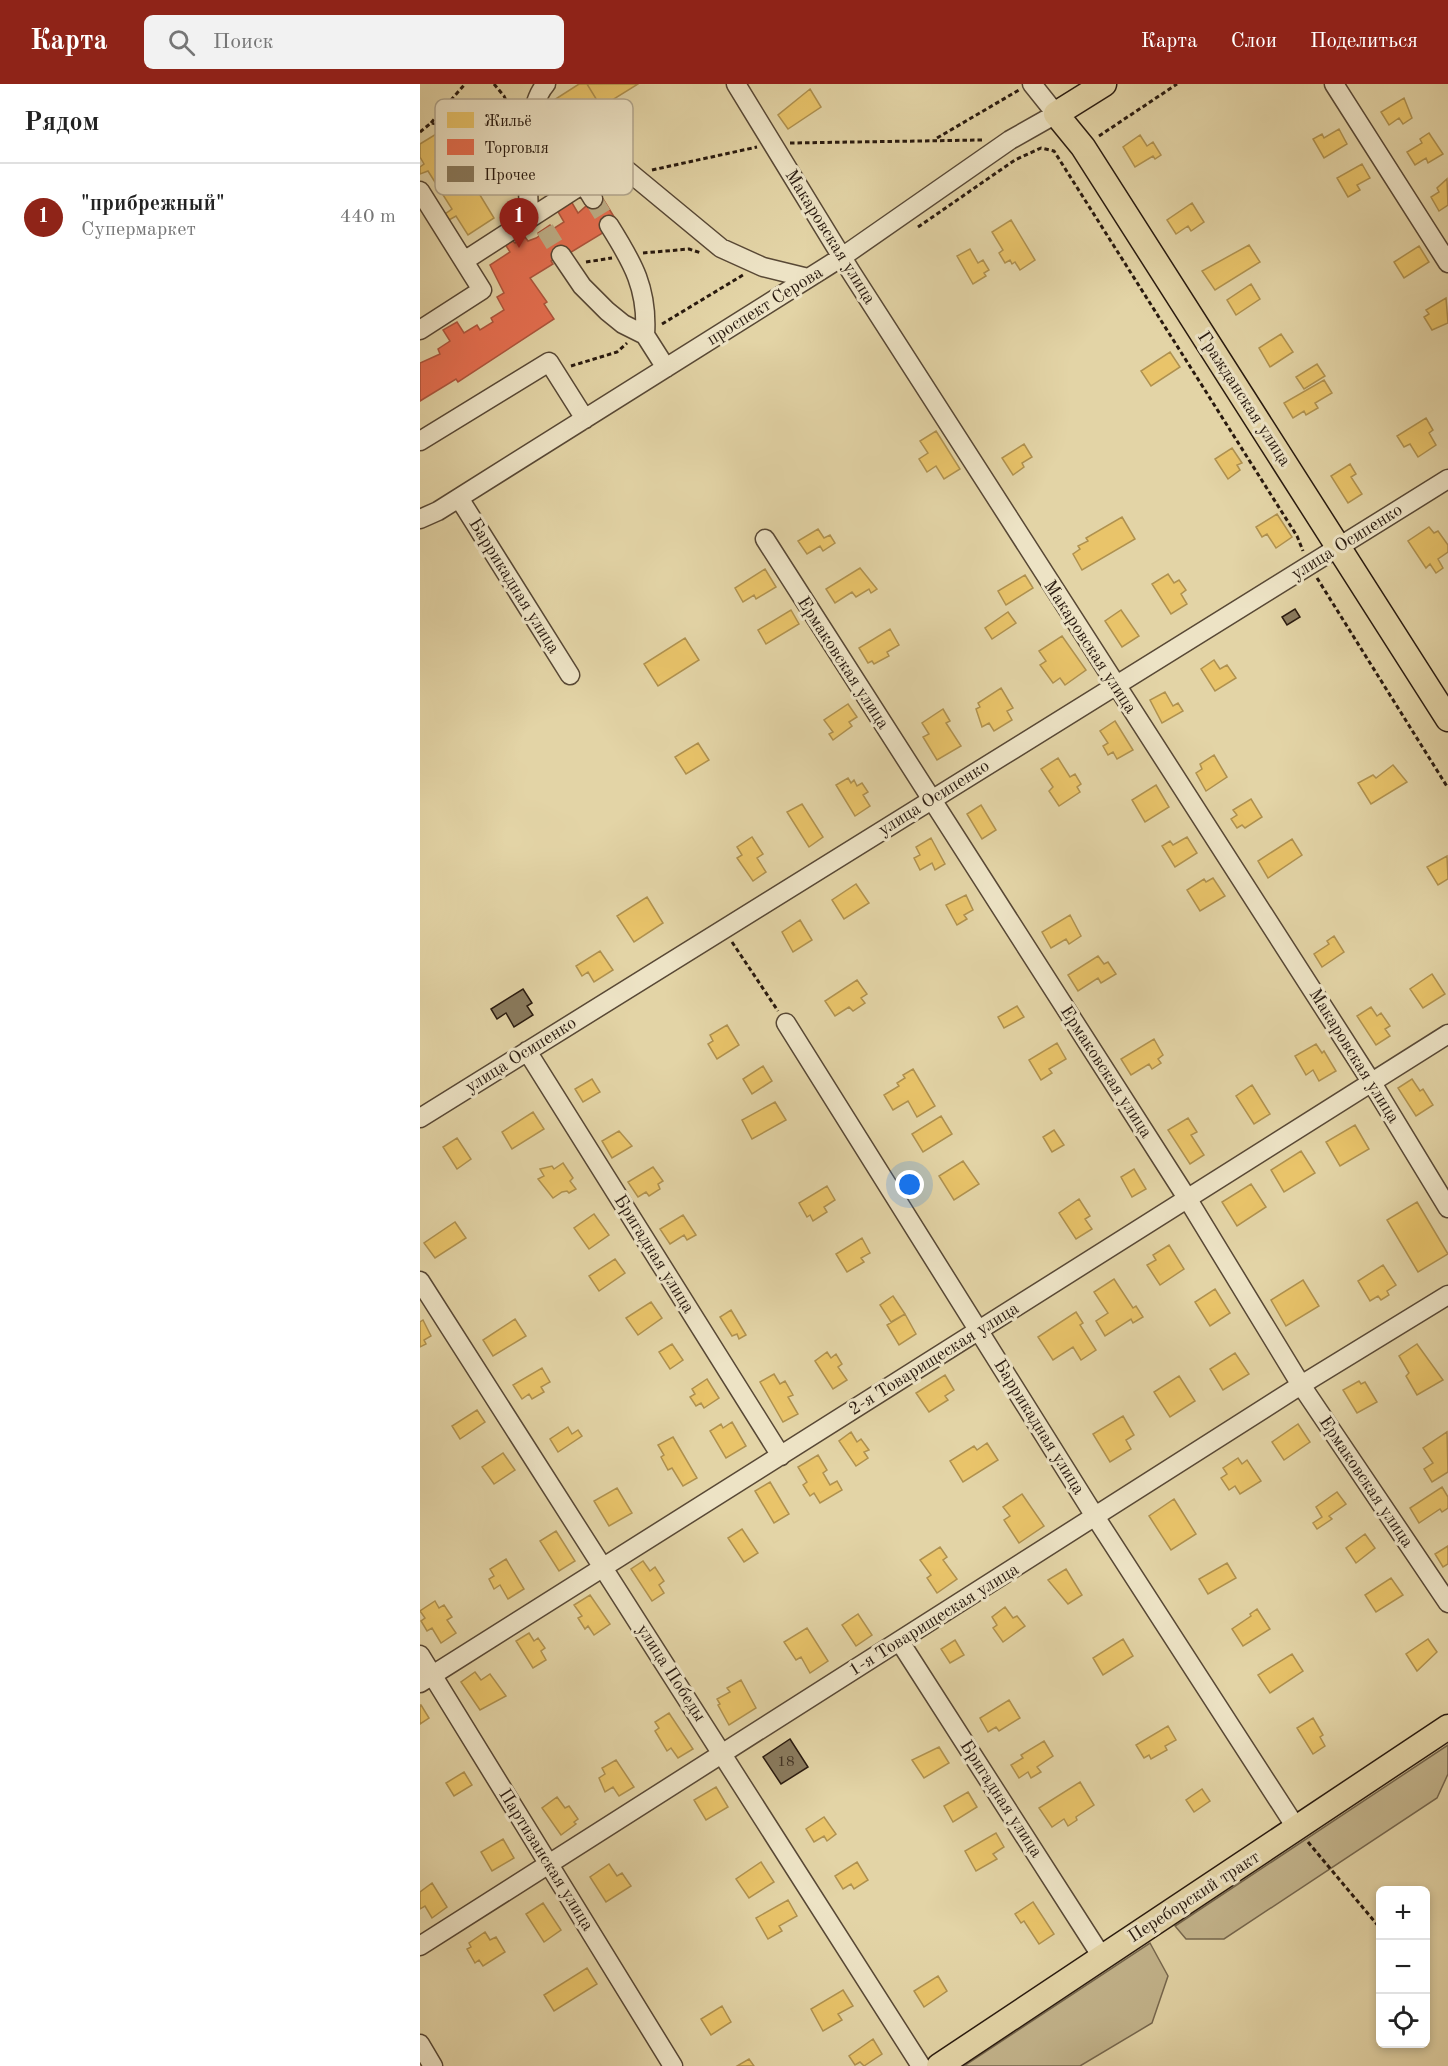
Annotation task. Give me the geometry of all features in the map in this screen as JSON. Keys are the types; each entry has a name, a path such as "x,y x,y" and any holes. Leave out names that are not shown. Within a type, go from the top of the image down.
{"main road":[{"name":"проспект Серова","path":"1056,114 1104,84"},
{"name":"Гражданская улица","path":"1056,114 1083,147 1448,719"},
{"name":"Переборский тракт","path":"939,2066 1448,1727"}],"street":[{"path":"537,99 546,84"},
{"name":"Макаровская улица","path":"736,84 842,258 1114,686 1372,1083 1448,1208"},
{"name":"Гражданская улица","path":"1030,84 1056,114"},
{"path":"1334,84 1448,263"},
{"name":"проспект Серова","path":"420,519 459,498 842,258 1010,140 1056,114"},
{"path":"634,175 721,248 763,267 808,278"},
{"path":"420,191 482,290 420,330"},
{"path":"533,195 534,216"},
{"path":"464,261 534,216 560,195"},
{"path":"590,195 593,199"},
{"path":"609,225 639,278 646,313 645,335"},
{"path":"561,255 582,286 607,311 623,324 645,335 666,368"},
{"path":"420,441 549,362 585,419"},
{"name":"улица Осипенко","path":"420,1118 1448,479"},
{"name":"Баррикадная улица","path":"459,498 570,675"},
{"name":"Ермаковская улица","path":"765,539 1187,1198 1301,1385 1448,1603"},
{"name":"Баррикадная улица","path":"786,1023 1096,1518 1297,1829"},
{"name":"2-я Товарищеская улица","path":"426,1679 1448,1034"},
{"name":"Бригадная улица","path":"527,1051 781,1456"},
{"name":"улица Победы","path":"420,1281 921,2066"},
{"name":"1-я Товарищеская улица","path":"420,1946 1096,1518 1301,1385 1448,1295"},
{"name":"Бригадная улица","path":"900,1642 1102,1957"},
{"name":"Партизанская улица","path":"420,1655 426,1679 548,1864 673,2066"},
{"path":"420,2044 433,2066"}],"path":[{"path":"452,99 465,84"},
{"path":"494,84 504,99"},
{"path":"936,139 1030,84"},
{"path":"1062,160 1177,84"},
{"path":"420,132 435,118"},
{"path":"431,123 435,124"},
{"path":"634,175 772,143 936,139 1010,140"},
{"path":"909,232 1015,160 1032,151 1048,148 1062,160 1297,536 1309,565 1448,788"},
{"path":"723,928 786,1023"},
{"path":"1297,1829 1376,1923"}],"shaded area":[{"path":"1448,1745 1448,1774 1437,1798 1224,1939 1186,1939 1175,1926"},
{"path":"1150,1943 1168,1976 1152,2023 1080,2066 964,2066"}],"building: Жильё":[{"path":"579,84 587,84 596,99 556,99"},
{"path":"587,84 638,84 614,99 596,99"},
{"path":"810,89 821,107 788,129 778,115"},
{"path":"1404,98 1412,118 1403,124 1399,118 1389,125 1381,112"},
{"path":"1339,129 1347,144 1324,158 1313,139 1322,134 1324,138"},
{"path":"1429,133 1443,154 1428,163 1426,158 1415,165 1407,152 1422,143 1420,139"},
{"path":"435,135 435,182 428,171 420,174 420,167 424,164 420,157 420,144"},
{"path":"1140,135 1147,146 1153,142 1161,155 1155,159 1153,156 1135,167 1123,147"},
{"path":"1362,164 1370,178 1357,185 1360,190 1348,197 1337,178"},
{"path":"1447,179 1448,205 1439,211 1431,197 1439,192 1437,188"},
{"path":"443,195 480,195 494,218 468,235 456,216 449,220 445,214 452,209"},
{"path":"1192,203 1204,222 1191,231 1188,226 1176,234 1167,220"},
{"path":"1011,220 1035,260 1020,270 1015,262 1012,264 1010,260 1005,263 999,253 1003,250 992,232"},
{"path":"1249,245 1260,262 1215,290 1202,271"},
{"path":"1419,246 1429,262 1404,278 1394,262"},
{"path":"970,249 978,263 983,260 989,270 984,273 986,276 973,284 957,256"},
{"path":"1251,284 1260,299 1236,315 1227,300"},
{"path":"1446,298 1448,323 1432,330 1424,317 1429,314 1426,310"},
{"path":"1281,334 1293,352 1270,367 1259,348"},
{"path":"1170,352 1180,367 1151,386 1141,371"},
{"path":"1317,364 1325,376 1304,389 1296,377"},
{"path":"1324,380 1332,393 1315,403 1318,408 1306,415 1304,411 1293,418 1284,403"},
{"path":"1426,418 1433,430 1429,433 1436,445 1418,457 1410,444 1404,447 1397,436"},
{"path":"936,431 960,469 944,479 936,466 927,472 919,459 928,453 920,441"},
{"path":"1024,444 1032,457 1022,463 1024,467 1013,475 1002,458"},
{"path":"1232,448 1242,463 1237,465 1240,470 1228,479 1215,459"},
{"path":"1350,464 1356,474 1351,477 1362,494 1348,503 1331,476"},
{"path":"1277,514 1292,537 1276,548 1267,534 1262,537 1256,527"},
{"path":"1122,517 1135,539 1082,570 1073,554 1080,549 1078,546 1088,541 1086,538"},
{"path":"1429,527 1434,533 1438,531 1448,545 1448,552 1438,559 1443,568 1436,573 1430,564 1426,568 1408,541"},
{"path":"818,529 824,538 830,535 835,543 823,551 820,546 807,554 798,541"},
{"path":"860,568 877,589 871,593 869,589 856,597 852,592 835,603 826,589"},
{"path":"765,569 776,587 756,599 754,595 743,602 735,588"},
{"path":"1168,574 1174,583 1179,580 1186,590 1181,594 1187,604 1171,614 1152,584"},
{"path":"1025,575 1033,588 1006,605 998,591"},
{"path":"791,610 799,624 766,644 758,630"},
{"path":"1121,610 1139,636 1122,647 1105,621"},
{"path":"1008,612 1016,623 992,639 985,628"},
{"path":"890,629 899,645 887,652 889,656 874,664 872,661 868,663 859,648"},
{"path":"1062,636 1086,670 1065,685 1060,678 1053,683 1040,665 1046,661 1039,651"},
{"path":"685,638 699,660 658,686 644,664"},
{"path":"1214,660 1220,669 1227,665 1236,678 1215,691 1201,669"},
{"path":"1001,688 1013,708 1007,711 1012,720 994,731 989,723 982,727 976,709 980,707 978,703"},
{"path":"1165,692 1173,706 1178,703 1183,711 1162,723 1150,700"},
{"path":"848,704 857,717 849,722 852,726 833,740 829,734 833,732 824,720"},
{"path":"943,709 950,721 946,723 961,746 937,760 923,737 929,734 922,723"},
{"path":"1115,721 1133,750 1117,759 1113,752 1108,755 1103,746 1108,743 1100,731"},
{"path":"698,743 709,760 686,774 675,757"},
{"path":"1214,755 1227,777 1206,791 1196,773 1202,769 1200,764"},
{"path":"1058,758 1070,777 1075,774 1081,784 1077,787 1080,792 1059,806 1049,791 1053,787 1041,769"},
{"path":"1393,765 1407,782 1371,804 1358,783 1373,775 1376,778"},
{"path":"848,778 851,783 854,780 857,786 862,783 868,792 863,795 870,806 855,816 836,785"},
{"path":"1156,785 1169,807 1145,822 1132,800"},
{"path":"1251,799 1262,817 1245,828 1242,825 1237,828 1231,819 1237,815 1233,810"},
{"path":"802,804 823,837 809,847 787,812"},
{"path":"981,805 996,830 982,839 967,814"},
{"path":"752,837 763,854 757,858 766,872 753,881 737,858 742,855 737,847"},
{"path":"1187,837 1197,853 1175,867 1162,846 1170,841 1173,845"},
{"path":"931,838 945,864 935,870 932,863 920,870 914,858 920,855 916,847"},
{"path":"1292,839 1302,855 1268,878 1258,861"},
{"path":"1447,856 1448,879 1438,885 1427,867"},
{"path":"1213,878 1225,896 1200,911 1187,890 1204,879 1206,882"},
{"path":"856,884 869,903 844,919 832,900"},
{"path":"966,895 973,910 964,915 967,919 957,925 946,905"},
{"path":"647,897 663,923 634,942 617,916"},
{"path":"1070,915 1081,936 1069,944 1066,939 1051,948 1042,932"},
{"path":"800,920 812,940 793,952 782,932"},
{"path":"1334,936 1344,952 1322,967 1314,954 1329,944 1327,941"},
{"path":"600,951 613,970 594,982 588,972 582,976 576,966"},
{"path":"1098,956 1104,964 1108,962 1116,974 1101,983 1098,978 1078,991 1068,975"},
{"path":"1432,974 1445,994 1423,1008 1410,989"},
{"path":"857,980 867,994 861,998 865,1003 853,1011 849,1007 835,1016 825,1001"},
{"path":"1017,1006 1024,1017 1004,1028 998,1017"},
{"path":"1371,1007 1377,1016 1381,1013 1390,1026 1385,1029 1390,1036 1376,1045 1357,1016"},
{"path":"727,1025 739,1045 717,1059 708,1044 713,1041 710,1035"},
{"path":"1154,1039 1163,1055 1158,1059 1161,1063 1152,1069 1149,1064 1131,1075 1121,1059"},
{"path":"1057,1043 1066,1059 1049,1069 1052,1073 1041,1080 1029,1060"},
{"path":"1316,1044 1322,1053 1324,1051 1336,1071 1319,1081 1313,1070 1306,1075 1295,1056"},
{"path":"763,1066 772,1081 752,1094 743,1079"},
{"path":"913,1069 935,1106 917,1117 908,1101 893,1110 884,1095 899,1086 897,1083 905,1078 903,1075"},
{"path":"592,1079 600,1092 583,1102 575,1089"},
{"path":"1412,1079 1420,1091 1423,1089 1433,1105 1416,1116 1398,1088"},
{"path":"1252,1085 1270,1114 1254,1124 1236,1096"},
{"path":"775,1102 786,1120 752,1139 742,1120"},
{"path":"533,1112 544,1129 512,1149 502,1132"},
{"path":"941,1116 952,1134 923,1152 912,1134"},
{"path":"1188,1118 1197,1132 1191,1135 1204,1155 1190,1164 1168,1130"},
{"path":"1355,1125 1369,1149 1340,1166 1326,1142"},
{"path":"1054,1130 1064,1145 1052,1152 1043,1137"},
{"path":"619,1131 632,1146 612,1158 602,1141"},
{"path":"457,1138 471,1159 457,1169 443,1147"},
{"path":"1301,1151 1315,1173 1284,1192 1271,1170"},
{"path":"963,1161 979,1184 954,1200 939,1176"},
{"path":"563,1163 573,1178 570,1181 576,1189 569,1193 562,1192 553,1198 538,1179 544,1176 540,1169 552,1166 554,1169"},
{"path":"653,1167 663,1181 658,1184 660,1189 649,1196 646,1192 638,1197 628,1182"},
{"path":"1134,1169 1146,1189 1132,1197 1121,1177"},
{"path":"1251,1184 1266,1207 1237,1226 1222,1202"},
{"path":"827,1186 835,1200 824,1207 827,1212 813,1221 810,1215 807,1217 799,1203"},
{"path":"1079,1199 1090,1216 1085,1219 1092,1229 1076,1239 1059,1213"},
{"path":"1417,1202 1448,1254 1418,1272 1387,1220"},
{"path":"594,1214 609,1235 589,1249 574,1228"},
{"path":"683,1215 696,1235 687,1240 684,1235 670,1244 660,1229"},
{"path":"455,1222 466,1238 435,1258 424,1243"},
{"path":"862,1238 870,1253 861,1258 864,1262 847,1272 836,1254"},
{"path":"1169,1245 1184,1269 1160,1285 1147,1265 1156,1260 1153,1255"},
{"path":"615,1259 625,1273 599,1291 589,1276"},
{"path":"1383,1265 1396,1285 1387,1291 1389,1295 1381,1300 1378,1296 1370,1301 1358,1281"},
{"path":"1114,1279 1133,1308 1136,1306 1143,1317 1133,1323 1131,1319 1105,1336 1096,1321 1108,1313 1094,1292"},
{"path":"1303,1280 1319,1306 1286,1326 1271,1300"},
{"path":"1215,1289 1230,1313 1210,1326 1195,1302"},
{"path":"893,1296 905,1314 891,1322 880,1305"},
{"path":"651,1302 662,1318 638,1335 626,1318"},
{"path":"731,1310 746,1335 739,1339 737,1334 732,1336 720,1317"},
{"path":"1076,1312 1083,1323 1080,1325 1096,1350 1081,1360 1073,1347 1053,1360 1038,1337"},
{"path":"905,1314 916,1334 899,1345 887,1325"},
{"path":"515,1319 526,1336 493,1356 483,1340"},
{"path":"423,1320 431,1336 424,1340 426,1344 420,1347 420,1322"},
{"path":"672,1344 683,1360 670,1369 659,1352"},
{"path":"1417,1344 1443,1380 1417,1395 1406,1376 1409,1373 1399,1356"},
{"path":"827,1352 831,1358 836,1354 842,1364 838,1367 847,1380 833,1389 815,1361"},
{"path":"1235,1353 1249,1374 1223,1390 1210,1369"},
{"path":"542,1368 550,1382 541,1387 544,1392 532,1399 529,1394 522,1399 513,1385"},
{"path":"774,1374 780,1384 785,1381 793,1395 788,1397 798,1414 783,1422 760,1382"},
{"path":"945,1375 954,1390 945,1396 948,1400 929,1412 916,1393"},
{"path":"1179,1376 1195,1401 1170,1417 1154,1392"},
{"path":"707,1379 719,1398 704,1408 701,1403 696,1406 690,1397 695,1394 692,1389"},
{"path":"1359,1381 1361,1384 1365,1382 1377,1402 1357,1413 1343,1390"},
{"path":"477,1410 485,1422 460,1439 452,1426"},
{"path":"1123,1416 1134,1435 1126,1440 1131,1449 1110,1462 1093,1434"},
{"path":"732,1422 746,1446 726,1458 710,1431 721,1424 723,1428"},
{"path":"1298,1424 1310,1442 1284,1460 1272,1442"},
{"path":"568,1427 572,1434 578,1430 582,1436 558,1452 550,1439"},
{"path":"851,1432 857,1442 861,1439 869,1450 864,1452 868,1458 856,1466 839,1441"},
{"path":"1447,1432 1448,1472 1432,1482 1424,1469 1433,1463 1423,1448"},
{"path":"673,1437 697,1478 683,1486 672,1468 668,1470 661,1457 664,1455 658,1445"},
{"path":"987,1443 998,1460 963,1482 950,1461 974,1446 977,1450"},
{"path":"503,1453 515,1470 494,1484 482,1467"},
{"path":"818,1455 827,1470 823,1473 830,1485 837,1481 842,1490 820,1503 814,1493 810,1496 803,1485 807,1482 798,1467"},
{"path":"1238,1458 1242,1464 1247,1460 1261,1481 1240,1494 1235,1486 1229,1490 1221,1478 1227,1474 1223,1468"},
{"path":"770,1482 789,1514 774,1523 755,1491"},
{"path":"1442,1487 1448,1497 1448,1508 1442,1512 1440,1509 1419,1523 1410,1508"},
{"path":"617,1488 632,1513 609,1526 594,1501"},
{"path":"1337,1492 1346,1504 1329,1516 1332,1519 1317,1529 1313,1523 1322,1517 1316,1507"},
{"path":"1022,1494 1044,1526 1019,1543 1004,1520 1010,1516 1003,1507"},
{"path":"1174,1499 1196,1534 1171,1550 1149,1516"},
{"path":"742,1529 758,1553 744,1562 728,1538"},
{"path":"556,1531 575,1561 559,1571 540,1541"},
{"path":"1365,1534 1375,1548 1356,1563 1346,1548"},
{"path":"1448,1546 1448,1564 1443,1567 1435,1554"},
{"path":"940,1547 947,1557 943,1560 957,1579 937,1593 927,1578 931,1575 920,1560"},
{"path":"506,1559 524,1589 508,1599 500,1585 494,1589 489,1579 494,1576 490,1569"},
{"path":"643,1561 650,1571 655,1567 664,1581 659,1585 664,1593 652,1601 631,1569"},
{"path":"1227,1563 1236,1578 1208,1594 1199,1579"},
{"path":"1066,1569 1082,1595 1068,1604 1048,1580"},
{"path":"1391,1578 1403,1595 1376,1612 1365,1595"},
{"path":"590,1595 610,1624 594,1635 588,1626 585,1629 578,1618 582,1616 574,1605"},
{"path":"435,1601 439,1608 444,1605 452,1617 447,1620 456,1633 441,1643 432,1628 427,1631 421,1621 425,1618 420,1611"},
{"path":"1005,1607 1013,1618 1017,1616 1025,1626 1003,1642 993,1628 997,1625 992,1617"},
{"path":"1257,1609 1270,1629 1243,1646 1232,1629"},
{"path":"858,1614 872,1635 856,1646 842,1625"},
{"path":"807,1628 828,1661 810,1673 801,1657 796,1660 784,1642"},
{"path":"529,1633 534,1641 538,1638 545,1648 541,1651 546,1660 533,1668 516,1641"},
{"path":"1123,1639 1133,1656 1103,1675 1093,1658"},
{"path":"1428,1639 1437,1652 1417,1671 1406,1654"},
{"path":"955,1640 964,1655 950,1663 941,1649"},
{"path":"1292,1654 1303,1671 1270,1693 1258,1675"},
{"path":"475,1672 481,1680 490,1674 506,1696 480,1710 461,1682"},
{"path":"741,1680 756,1708 729,1725 717,1699 730,1692 727,1688"},
{"path":"1009,1700 1020,1718 999,1731 996,1727 988,1732 980,1718"},
{"path":"420,1705 429,1718 420,1724"},
{"path":"669,1713 693,1749 678,1758 671,1748 667,1751 655,1731 659,1728 655,1722"},
{"path":"1313,1718 1323,1735 1320,1737 1325,1746 1313,1754 1297,1728"},
{"path":"1168,1726 1176,1740 1165,1746 1167,1750 1151,1759 1149,1755 1144,1758 1136,1745"},
{"path":"1044,1741 1053,1756 1037,1767 1041,1772 1031,1778 1028,1772 1019,1778 1011,1765 1023,1758 1021,1755"},
{"path":"939,1747 949,1763 924,1778 912,1760"},
{"path":"616,1760 634,1787 619,1796 613,1787 605,1792 599,1778 605,1774 602,1768"},
{"path":"464,1772 472,1785 454,1796 446,1783"},
{"path":"1080,1782 1094,1805 1076,1817 1077,1820 1068,1826 1064,1819 1052,1827 1039,1808"},
{"path":"716,1787 728,1807 706,1820 694,1800"},
{"path":"1202,1789 1210,1801 1194,1812 1186,1800"},
{"path":"968,1792 977,1807 953,1822 944,1806"},
{"path":"557,1797 565,1808 569,1806 578,1819 574,1822 576,1824 561,1835 542,1808"},
{"path":"824,1817 836,1834 827,1841 824,1836 814,1842 806,1829"},
{"path":"996,1833 1004,1847 993,1854 997,1859 976,1871 965,1851"},
{"path":"503,1839 514,1858 492,1871 481,1852"},
{"path":"761,1862 774,1882 749,1898 736,1879"},
{"path":"857,1862 868,1880 854,1889 851,1884 843,1889 835,1876"},
{"path":"609,1864 617,1876 622,1873 631,1886 606,1902 590,1877"},
{"path":"432,1883 447,1907 432,1918 425,1906 420,1909 420,1892"},
{"path":"788,1900 797,1916 779,1926 782,1931 768,1939 756,1918"},
{"path":"1033,1902 1054,1934 1039,1944 1024,1921 1021,1923 1015,1914"},
{"path":"543,1903 561,1930 544,1942 526,1914"},
{"path":"485,1932 490,1940 496,1937 505,1952 483,1966 479,1960 475,1963 467,1949 471,1947 469,1943"},
{"path":"587,1968 597,1984 554,2011 544,1995"},
{"path":"938,1976 947,1991 924,2007 914,1991"},
{"path":"843,1990 853,2006 838,2014 842,2020 823,2031 811,2009"},
{"path":"722,2006 731,2022 711,2035 701,2019"},
{"path":"873,2039 882,2054 864,2066 860,2062 855,2065 849,2056"},
{"path":"749,2059 754,2066 737,2066"}],"building: Торговля":[{"path":"601,195 616,220 606,231 568,254 551,261 553,264 530,278 547,302 544,304 554,319 458,382 456,379 420,401 420,363 440,354 438,349 450,341 443,330 457,322 464,333 477,325 480,330 493,322 491,318 504,310 497,297 504,293 490,265 510,252 505,244 512,240 515,243 525,237 528,241 539,236 538,233 550,225 553,229 564,222 557,210 571,201 578,213"}],"building: Прочее":[{"path":"1295,609 1300,617 1287,625 1282,617"},
{"path":"523,989 532,1003 527,1006 533,1015 514,1027 506,1013 497,1019 491,1009"},
{"path":"790,1739 808,1767 781,1784 763,1757"}],"tunnel":[{"path":"593,199 609,225"},
{"path":"545,229 561,255"}],"place":[{"name":"\"прибрежный\"","path":"519,248"}]}
